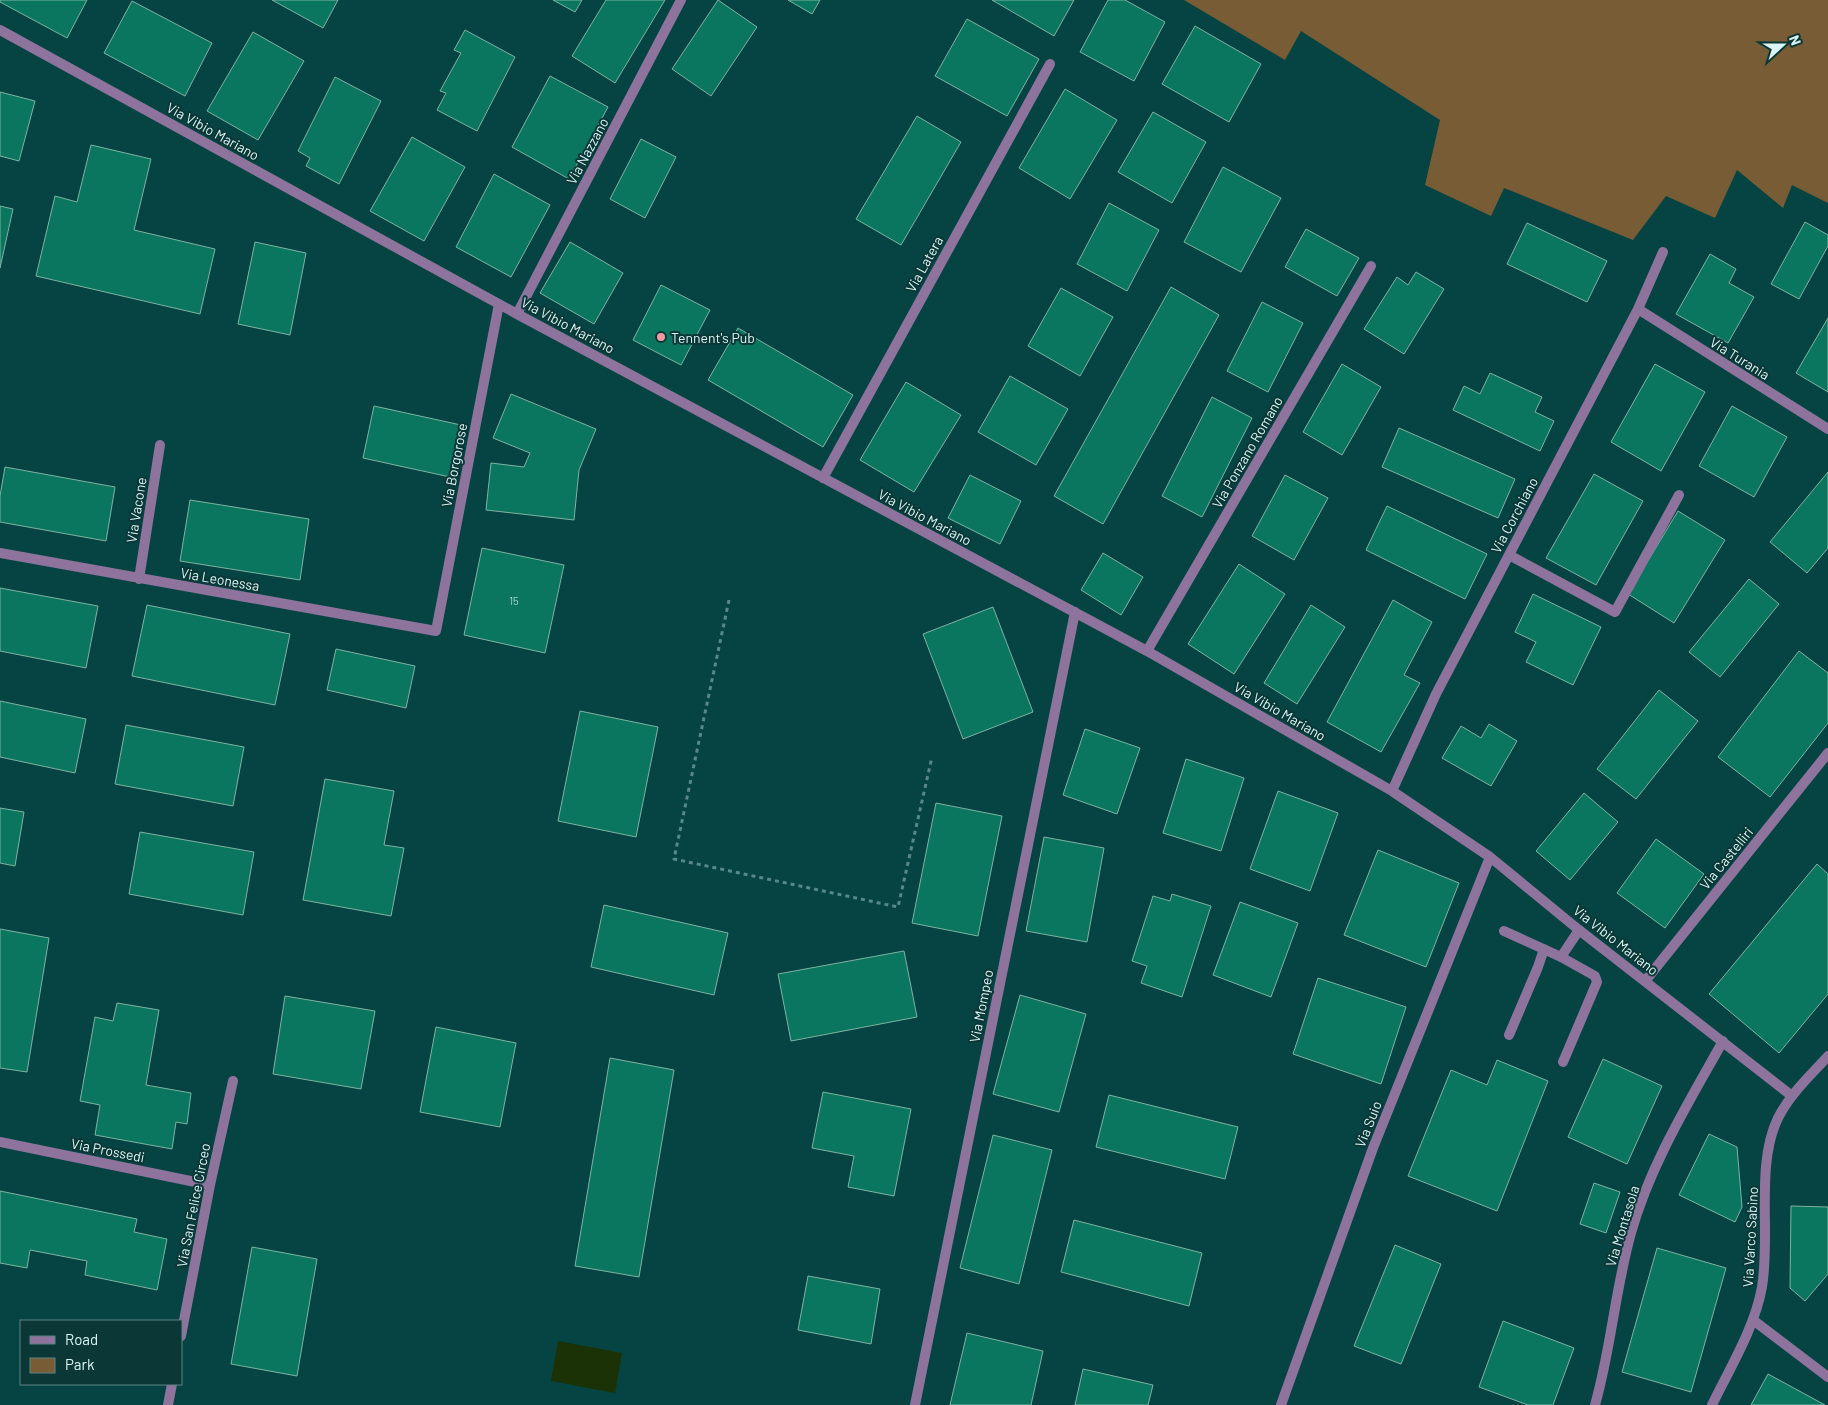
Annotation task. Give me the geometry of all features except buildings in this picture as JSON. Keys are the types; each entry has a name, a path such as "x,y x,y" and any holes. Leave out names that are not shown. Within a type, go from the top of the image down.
{"street":[{"name":"Via Nazzano","path":"517,314 681,0"},
{"name":"Via Vibio Mariano","path":"0,30 517,314 1147,651 1392,791 1490,857 1579,930 1723,1040 1792,1096"},
{"name":"Via Latera","path":"823,478 1050,64"},
{"name":"Via Corchiano","path":"1392,791 1436,694 1638,309 1663,252"},
{"name":"Via Ponzano Romano","path":"1147,651 1371,266"},
{"name":"Via Borgorose","path":"436,631 499,304"},
{"name":"Via Turania","path":"1638,309 1828,429"},
{"name":"Via Vacone","path":"139,579 160,445"},
{"path":"1509,555 1615,612 1679,495"},
{"name":"Via Leonessa","path":"0,553 436,631"},
{"name":"Via Mompeo","path":"915,1405 1075,612"},
{"name":"Via Castelliri","path":"1646,980 1828,753"},
{"name":"Via Suio","path":"1281,1405 1373,1148 1490,857"},
{"path":"1561,957 1579,930"},
{"path":"1504,932 1561,957 1595,976 1597,982 1563,1062"},
{"path":"1509,1035 1544,949"},
{"name":"Via Montasola","path":"1595,1405 1631,1234 1640,1206 1673,1133 1723,1040"},
{"name":"Via Varco Sabino","path":"1712,1405 1753,1320 1759,1302 1764,1268 1767,1155 1772,1136 1778,1118 1792,1096 1828,1056"},
{"name":"Via San Felice Circeo","path":"182,1331 210,1185 233,1081"},
{"name":"Via Prossedi","path":"0,1142 210,1185"},
{"path":"1753,1320 1828,1377"},
{"path":"168,1405 172,1385"}],"path":[{"path":"729,600 674,859 898,907 932,757"}],"green space":[{"path":"1184,0 1828,0 1828,203 1792,185 1783,208 1737,170 1715,218 1666,196 1633,240 1504,188 1491,216 1425,185 1440,120 1301,31 1285,60"}],"shaded area":[{"path":"558,1341 622,1353 615,1393 551,1381"}],"place":[{"name":"Tennent's Pub","path":"661,337"}]}
